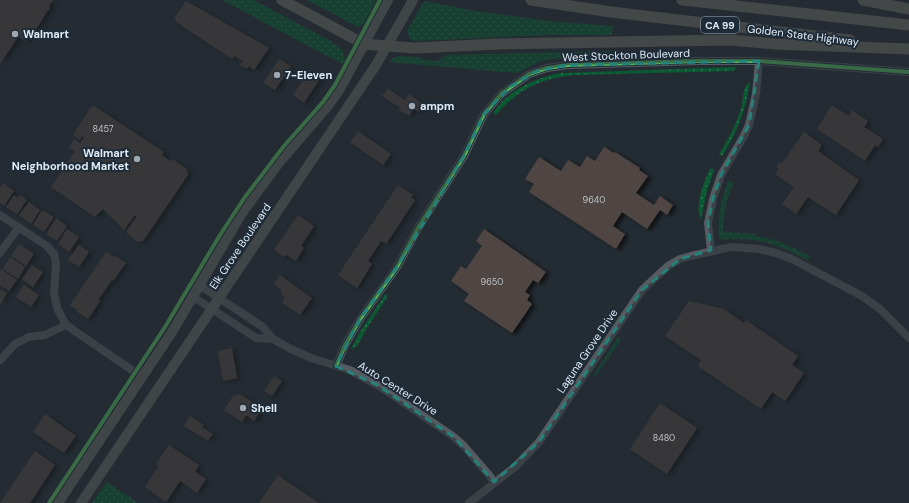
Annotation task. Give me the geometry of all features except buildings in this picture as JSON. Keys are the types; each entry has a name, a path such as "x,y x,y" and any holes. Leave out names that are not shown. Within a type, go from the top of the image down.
{"highway":[{"path":"282,0 364,44 387,46 415,48 499,44 730,40 775,44 909,48"},
{"name":"Golden State Highway","path":"531,0 611,12 909,48"},
{"name":"Golden State Highway","path":"682,0 909,25"},
{"path":"863,0 909,9"}],"main road":[{"name":"Elk Grove Boulevard","path":"58,503 172,332 242,213 262,185 327,108 340,89 387,1"},
{"name":"Elk Grove Boulevard","path":"81,503 316,156 387,46 411,4"}],"street":[{"name":"West Stockton Boulevard","path":"336,366 345,345 357,324 397,267 419,226 464,156 484,114 494,101 512,86 533,72 557,66 697,61 759,61 909,72"},
{"path":"712,250 708,223 713,199 721,175 749,125 756,94 759,61"},
{"path":"0,215 47,246 54,254 56,264 54,292 57,308 66,325 142,377"},
{"path":"0,253 19,227"},
{"name":"Laguna Grove Drive","path":"469,503 516,466 539,442 642,290 660,272 680,259 712,250 731,247 759,248 776,253 792,259 871,302 909,338"},
{"name":"Auto Center Drive","path":"199,285 263,327 273,339 298,353 350,370 377,385 454,437 476,459 494,482"},
{"name":"Auto Center Drive","path":"192,296 256,338 273,339"},
{"path":"0,360 14,344 28,337 45,335 66,325"}],"highlighted area":[{"path":"759,61 749,125 721,175 713,199 708,223 711,250 680,259 642,290 539,442 494,482 454,437 377,385 336,366 360,319 397,267 464,156 484,114 511,86 537,71 568,65"}],"green space":[{"path":"222,0 253,0 329,40 343,51 345,60 344,65"},
{"path":"307,0 376,0 364,24 358,27"},
{"path":"424,1 481,12 559,22 613,26 612,35 548,35 414,41 410,39 407,31"},
{"path":"610,51 610,55 552,59 539,62 517,73 389,62 398,56 417,57 425,60 438,61 446,55"},
{"path":"737,67 733,71 574,75 551,79 541,82 521,92 504,106 496,115 493,113 499,105 523,86 541,78 561,73"},
{"path":"750,82 746,102 740,120 732,139 722,156 719,154 735,124 740,112 746,86"},
{"path":"711,168 714,170 707,190 701,219 699,214 699,201 703,186"},
{"path":"728,181 734,183 726,206 723,231 756,234 756,236 778,241 810,256 808,261 788,250 767,243 745,239 723,240 719,237 720,209"},
{"path":"386,293 386,299 357,346 351,349 360,332"},
{"path":"618,310 564,391 562,388 564,384 613,311"},
{"path":"618,337 621,340 596,376 593,376"},
{"path":"107,482 138,503 92,503"}],"cycle path":[{"path":"49,503 165,327 220,235 245,197 284,146 323,102 335,85 380,0"},
{"path":"336,366 345,345 360,319 397,267 419,226 464,156 484,114 501,94 529,74 547,68 568,65 697,61 759,61 909,72"}],"place":[{"name":"Walmart","path":"15,34"},
{"name":"7-Eleven","path":"277,75"},
{"name":"ampm","path":"412,106"},
{"name":"Walmart Neighborhood Market","path":"137,159"},
{"name":"Shell","path":"243,408"}]}
